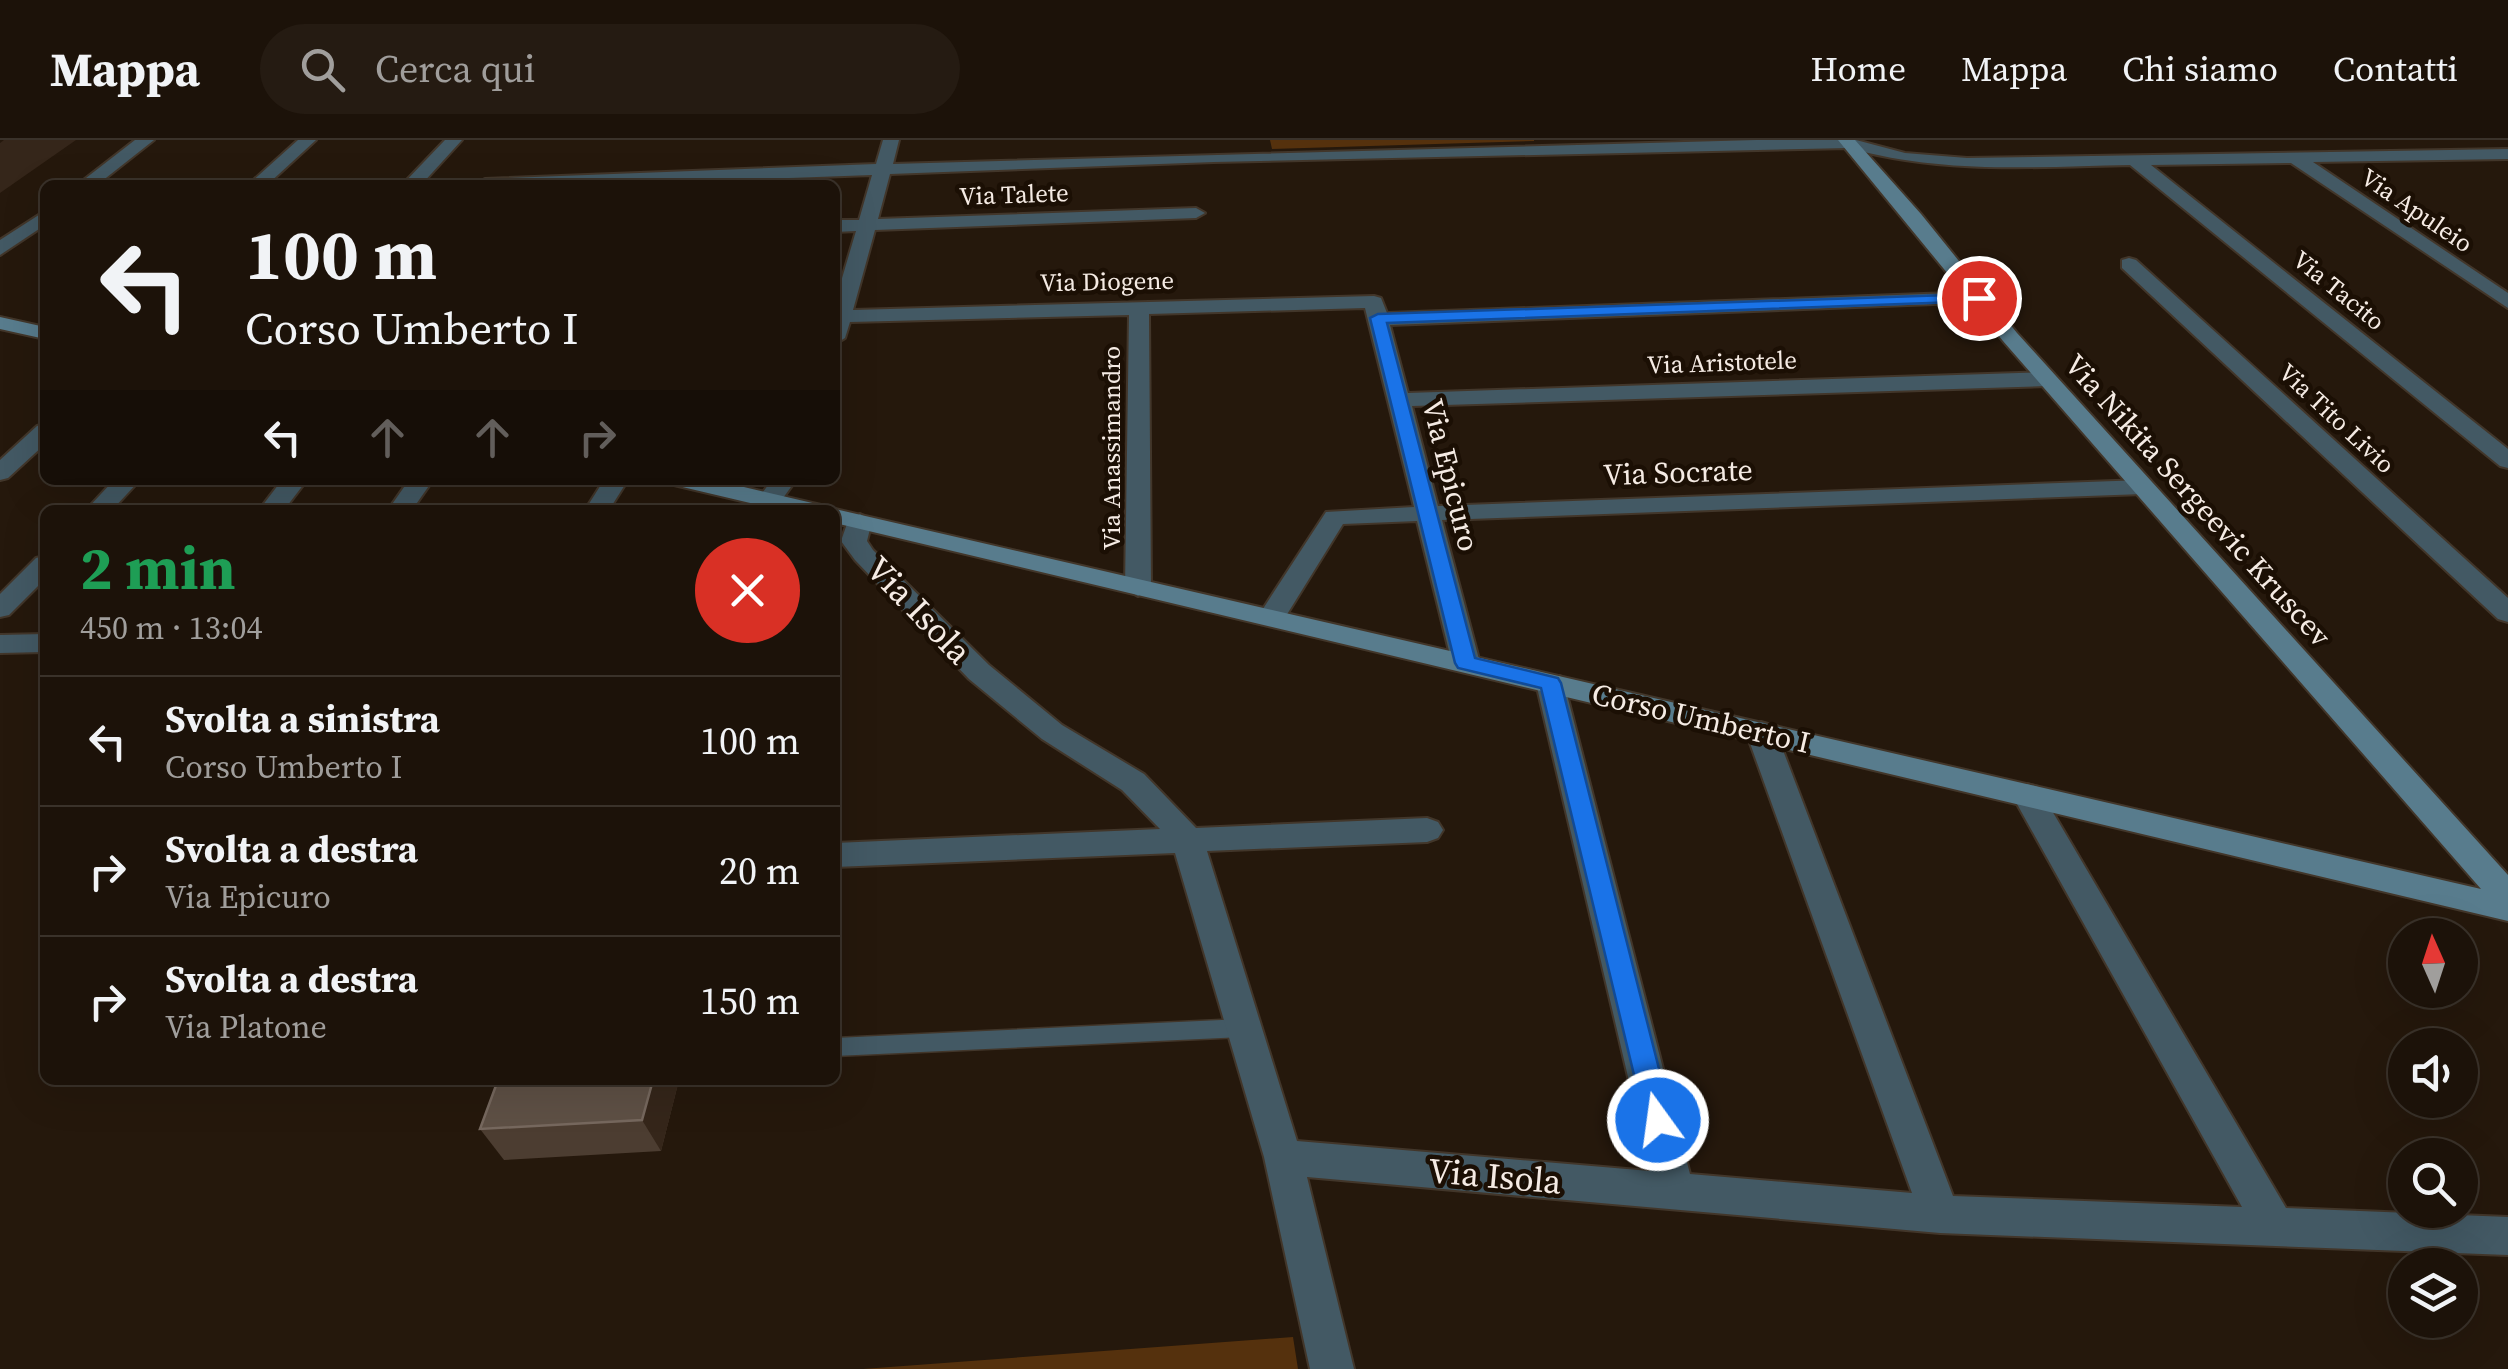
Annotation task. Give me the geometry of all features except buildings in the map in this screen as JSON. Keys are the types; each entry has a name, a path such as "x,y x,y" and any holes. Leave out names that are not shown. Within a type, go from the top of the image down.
{"street":[{"path":"93,180 146,140"},
{"path":"263,180 308,140"},
{"path":"840,320 890,140"},
{"path":"424,180 472,162 881,168 1847,141 1904,158 1967,163 2508,154"},
{"name":"Via Nikita Sergeevic Kruscev","path":"1847,141 2046,379 2508,897"},
{"name":"Via Apuleio","path":"2298,159 2508,302"},
{"name":"Via Tacito","path":"2136,162 2508,461"},
{"name":"Via Talete","path":"840,226 1196,212"},
{"path":"0,250 40,220"},
{"name":"Via Tito Livio","path":"2129,264 2508,613"},
{"name":"Via Diogene","path":"841,316 1140,308 1376,310 1979,298"},
{"name":"Via Anassimandro","path":"1138,588 1140,308"},
{"name":"Via Epicuro","path":"1376,310 1466,663"},
{"path":"0,323 40,332"},
{"name":"Via Aristotele","path":"1399,400 2046,379"},
{"path":"0,473 40,436"},
{"path":"103,505 123,485"},
{"path":"275,505 291,485"},
{"path":"730,485 776,490 803,505"},
{"name":"Via Socrate","path":"1270,618 1334,518 2143,487"},
{"name":"Corso Umberto I","path":"847,518 2508,908"},
{"name":"Via Isola","path":"847,518 854,541 864,555 979,672 1052,732 1133,782 1187,838 1282,1157 1940,1214 2508,1236"},
{"path":"0,609 40,569"},
{"path":"0,644 40,642"},
{"path":"1550,683 1676,1192"},
{"path":"1761,732 1940,1214"},
{"path":"2027,795 2273,1224"},
{"path":"840,855 1427,830"},
{"path":"1282,1157 1332,1369"}],"lane":[{"path":"840,1047 1243,1028"}],"shaded area":[{"path":"1270,140 1534,140 1534,141 1272,149"},
{"path":"1293,1337 1298,1369 863,1369"}],"route":[{"path":"1658,1120 1550,683 1466,663 1378,318 1979,298"}]}
